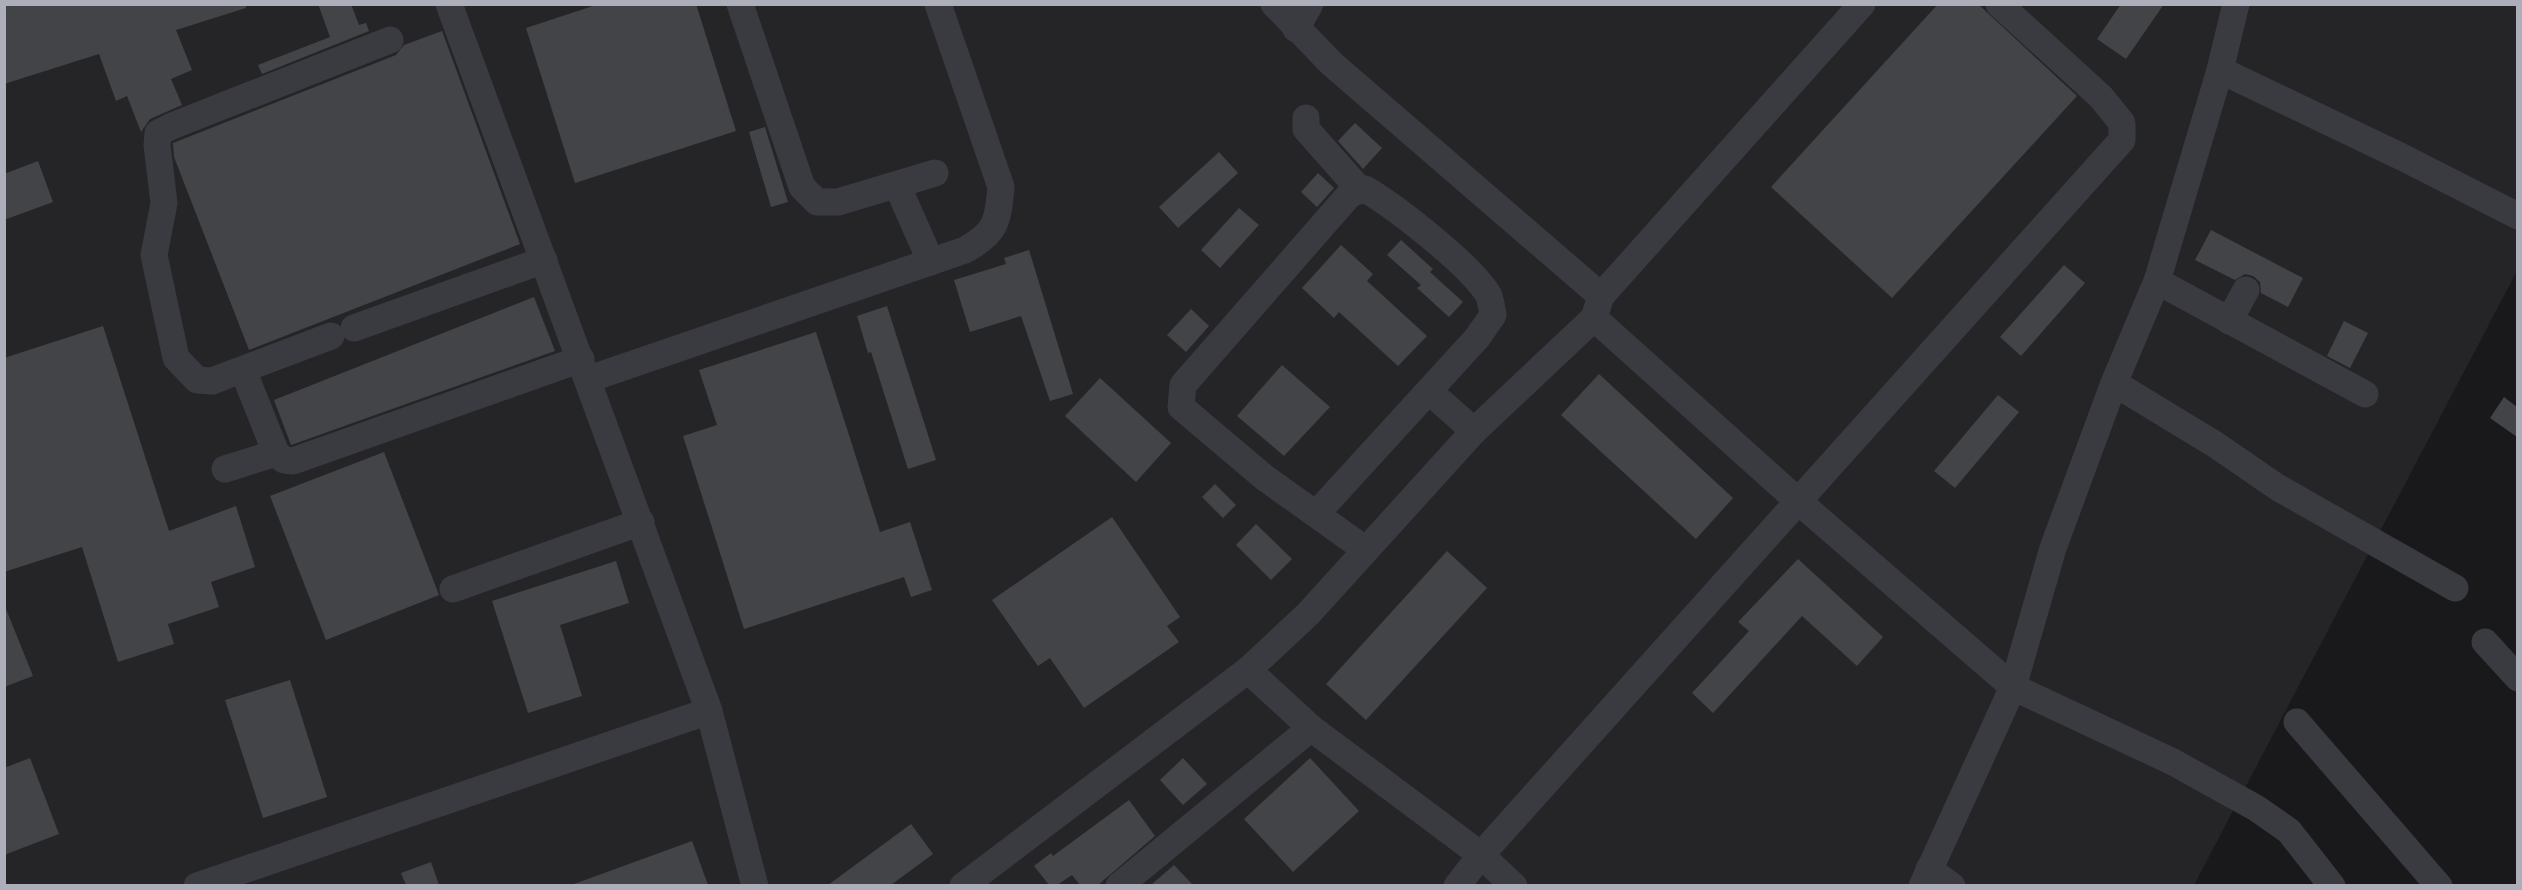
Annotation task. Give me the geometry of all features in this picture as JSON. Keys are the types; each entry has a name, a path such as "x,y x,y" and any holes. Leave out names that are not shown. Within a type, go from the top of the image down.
{"street":[{"path":"449,4 709,711 755,885"},
{"path":"740,4 802,187 817,202 838,202 935,173"},
{"path":"243,370 276,453 284,460 293,461 931,262 984,240 998,217 1001,187 938,4"},
{"path":"1274,4 1332,64 1598,307 1799,502 2013,687 2173,762 2256,808 2289,831 2332,885"},
{"path":"1296,29 1310,4"},
{"path":"1457,885 1481,855 2121,140 2122,123 2101,97 2000,4"},
{"path":"1952,885 1925,877 2013,687 2053,548 2114,383 2157,281 2220,70 2236,4"},
{"path":"963,885 1248,670 1308,614 1474,430 1598,307 1848,9"},
{"path":"390,40 158,133 157,146 164,203 154,255 176,358 197,380 212,381 544,260"},
{"path":"2220,70 2402,157 2517,216"},
{"path":"1306,118 1306,129 1360,190"},
{"path":"897,185 931,262"},
{"path":"1316,514 1430,392 1477,338 1493,315 1490,298 1462,264 1382,199 1365,189 1350,194 1183,385 1181,407 1265,478 1366,550"},
{"path":"2157,281 2365,394"},
{"path":"2229,321 2246,290"},
{"path":"2114,383 2216,445 2277,487 2455,588"},
{"path":"1430,392 1474,430"},
{"path":"225,469 276,453"},
{"path":"453,589 641,522"},
{"path":"2485,642 2517,678"},
{"path":"1248,670 1311,728 1481,855 1514,885"},
{"path":"197,885 709,711"},
{"path":"2296,722 2439,885"},
{"path":"1119,885 1311,728"}],"shaded area":[{"path":"5,5 2517,5 2517,271 2194,885 5,886"}],"building":[{"path":"4,4 245,4 246,8 176,30 192,70 171,79 182,105 150,119 141,132 127,96 116,101 99,54 4,84"},
{"path":"318,4 351,4 359,25 366,23 369,31 262,74 258,65 330,37"},
{"path":"599,4 696,4 736,131 575,183 526,28"},
{"path":"1938,4 1978,4 2077,96 1892,298 1771,187"},
{"path":"2121,4 2164,4 2126,59 2097,39"},
{"path":"442,31 520,244 249,350 174,157 173,143 396,55 404,45"},
{"path":"1355,123 1382,148 1363,169 1338,141"},
{"path":"765,127 788,202 771,207 749,132"},
{"path":"1219,152 1238,173 1178,228 1159,207"},
{"path":"38,161 53,202 4,220 4,174"},
{"path":"1318,173 1334,188 1317,207 1301,192"},
{"path":"1239,208 1259,225 1220,268 1201,250"},
{"path":"2211,230 2303,278 2288,307 2261,293 2260,282 2253,276 2245,274 2235,280 2195,260"},
{"path":"1401,240 1433,269 1430,272 1463,302 1449,317 1417,288 1421,285 1387,255"},
{"path":"1341,245 1373,274 1367,281 1427,336 1398,366 1339,312 1334,318 1302,288"},
{"path":"1029,250 1073,394 1050,401 1021,316 970,332 954,280 1006,264 1004,258"},
{"path":"2064,265 2085,283 2021,356 2000,337"},
{"path":"534,297 555,351 291,445 274,400"},
{"path":"887,306 936,460 908,469 871,352 868,353 857,316"},
{"path":"1191,309 1209,326 1186,352 1167,335"},
{"path":"2344,321 2368,333 2350,368 2327,356"},
{"path":"103,326 169,531 236,506 255,567 211,582 219,607 168,624 174,644 118,662 82,547 4,572 4,358"},
{"path":"816,332 880,532 910,522 932,590 911,597 904,577 744,629 683,436 717,425 699,370"},
{"path":"1282,365 1330,407 1284,456 1237,416"},
{"path":"1599,374 1733,498 1696,539 1561,415"},
{"path":"1100,378 1171,443 1136,482 1065,416"},
{"path":"1998,395 2019,412 1955,488 1934,471"},
{"path":"2504,397 2517,407 2517,437 2490,418"},
{"path":"384,452 439,595 326,640 270,496"},
{"path":"1215,484 1236,505 1223,518 1202,497"},
{"path":"1112,517 1180,617 1167,626 1179,642 1084,708 1050,658 1038,666 992,600"},
{"path":"1256,524 1292,559 1271,580 1236,545"},
{"path":"1447,551 1487,588 1366,720 1326,684"},
{"path":"1798,559 1883,637 1857,666 1802,616 1713,713 1692,693 1749,631 1738,622"},
{"path":"616,561 629,603 560,625 582,696 528,713 492,601"},
{"path":"4,604 33,676 4,687"},
{"path":"290,680 327,797 263,818 225,700"},
{"path":"30,758 59,834 4,855 4,768"},
{"path":"1183,758 1207,784 1183,805 1160,780"},
{"path":"1310,758 1359,811 1293,872 1244,819"},
{"path":"1129,800 1155,836 1098,885 1080,885 1072,875 1057,885 1049,885 1034,866 1051,853 1053,856"},
{"path":"911,824 933,854 891,885 828,885"},
{"path":"692,841 708,885 574,884"},
{"path":"431,862 439,885 406,885 401,873"},
{"path":"1174,865 1193,885 1151,885"}]}
